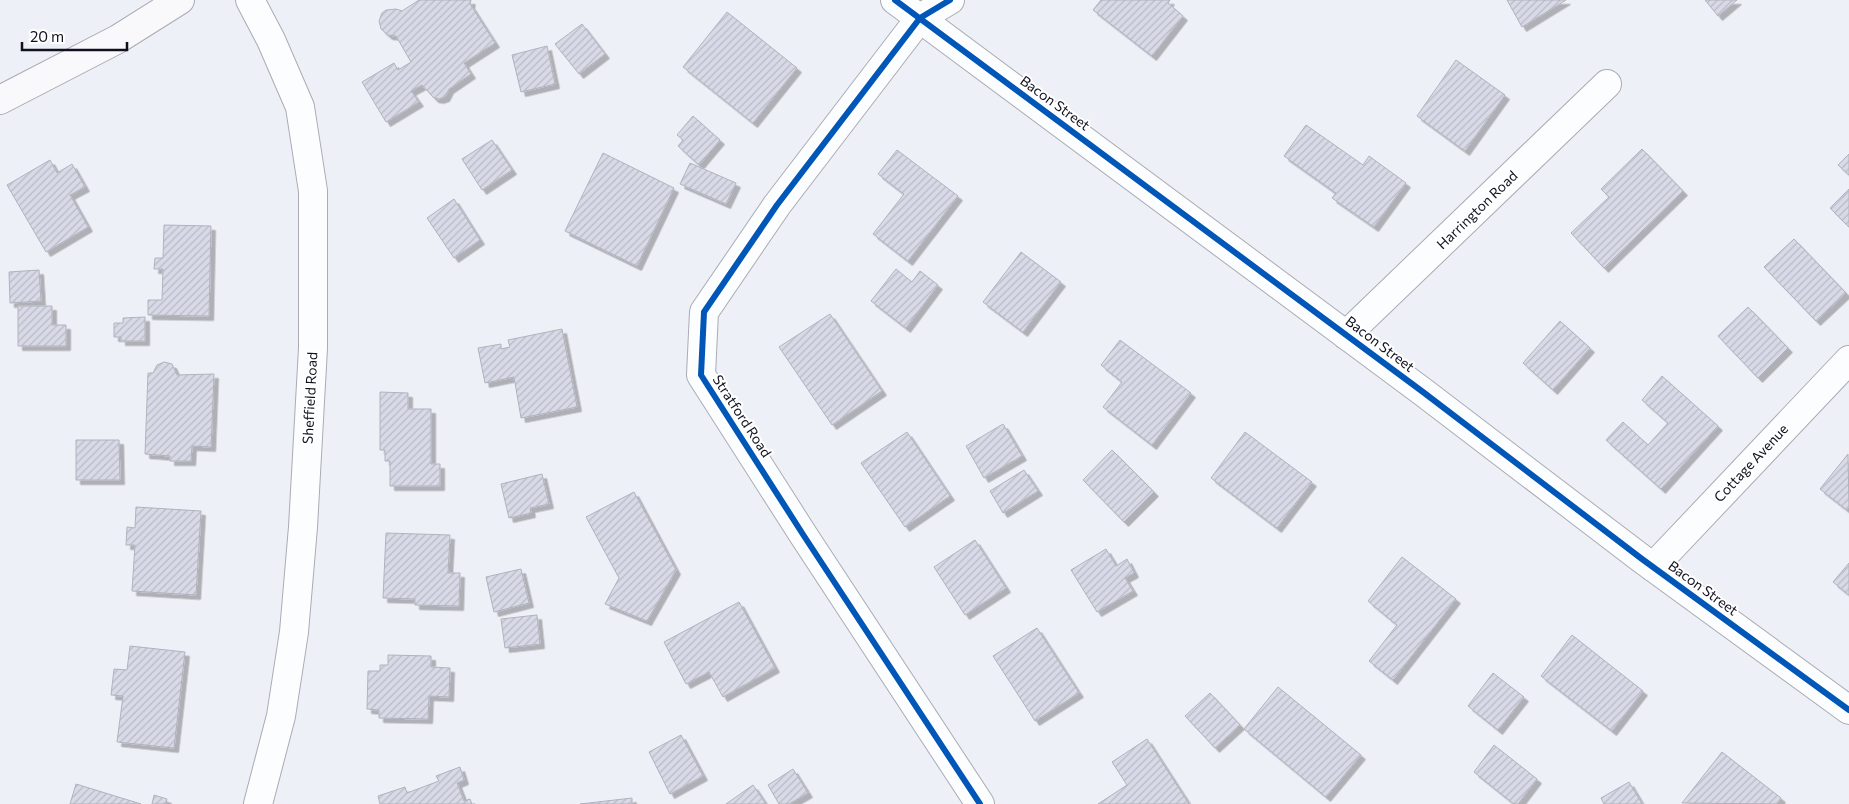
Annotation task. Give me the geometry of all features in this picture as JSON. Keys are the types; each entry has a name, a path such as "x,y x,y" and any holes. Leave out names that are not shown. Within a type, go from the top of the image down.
{"main road":[{"path":"0,100 118,39 180,0"}],"street":[{"name":"Sheffield Road","path":"250,0 271,40 300,107 313,191 313,348 303,527 295,622 281,716 258,804"},
{"name":"Bacon Street","path":"895,0 1346,335 1653,567 1849,710"},
{"path":"920,18 950,0"},
{"name":"Stratford Road","path":"920,18 776,205 704,312 701,375 980,804"},
{"name":"Harrington Road","path":"1346,335 1607,84"},
{"name":"Cottage Avenue","path":"1653,567 1849,360"}],"building":[{"path":"419,0 471,0 470,4 495,43 464,63 471,74 449,89 445,97 434,98 422,85 411,91 419,102 386,122 362,82 394,63 398,70 411,62 396,36 388,35 381,29 379,21 382,13 386,10 396,9 402,11"},
{"path":"1101,0 1170,0 1168,3 1183,16 1152,56 1093,10"},
{"path":"1507,0 1566,0 1522,27"},
{"path":"1705,0 1737,0 1718,16"},
{"path":"727,12 797,68 753,123 683,67"},
{"path":"582,24 605,54 579,74 555,44"},
{"path":"547,46 555,84 521,92 512,55"},
{"path":"1456,60 1505,95 1465,151 1417,116"},
{"path":"693,116 720,140 699,165 678,146 683,140 677,135"},
{"path":"1306,125 1363,165 1369,156 1406,183 1374,227 1332,198 1336,193 1284,156"},
{"path":"492,140 512,170 482,190 462,159"},
{"path":"1642,149 1683,191 1604,268 1571,233 1609,197 1601,189"},
{"path":"897,150 958,196 908,261 873,234 904,194 878,174"},
{"path":"603,153 674,188 637,266 565,231"},
{"path":"1849,154 1849,175 1838,165"},
{"path":"50,160 57,173 72,164 85,187 70,195 88,227 46,252 7,185"},
{"path":"690,163 736,183 726,204 680,184"},
{"path":"1849,189 1849,227 1830,208"},
{"path":"454,199 480,240 454,258 427,218"},
{"path":"164,225 211,226 209,316 148,315 148,300 162,300 163,269 154,269 155,258 163,258"},
{"path":"1794,239 1846,293 1816,321 1764,267"},
{"path":"1021,252 1061,282 1023,332 983,302"},
{"path":"896,269 912,282 920,271 938,285 906,328 871,301"},
{"path":"39,270 41,301 10,303 9,272"},
{"path":"18,306 52,306 52,325 66,325 66,346 18,346"},
{"path":"1748,307 1788,348 1758,378 1718,336"},
{"path":"830,314 882,391 832,425 779,347"},
{"path":"145,317 145,341 121,341 121,337 114,337 114,323 123,323 123,318"},
{"path":"1560,321 1590,348 1553,390 1523,363"},
{"path":"562,329 577,407 521,418 514,377 485,383 478,348 501,344 501,349 510,347 508,340"},
{"path":"1120,340 1191,393 1152,445 1103,407 1122,382 1101,365"},
{"path":"164,362 172,364 177,375 214,374 211,447 192,446 191,461 170,461 170,456 145,454 148,373 153,373 157,365"},
{"path":"1662,376 1718,426 1661,489 1606,440 1623,422 1648,445 1668,423 1642,400"},
{"path":"380,392 408,393 408,409 431,409 431,464 440,464 440,486 390,486 390,461 385,461 385,450 380,450"},
{"path":"1003,424 1022,456 984,478 966,446"},
{"path":"907,432 950,496 905,527 861,463"},
{"path":"1245,432 1312,482 1277,528 1211,478"},
{"path":"76,440 119,440 120,480 76,480"},
{"path":"1112,450 1154,492 1124,522 1083,480"},
{"path":"1848,454 1849,508 1847,510 1820,489"},
{"path":"1024,470 1038,491 1003,513 990,491"},
{"path":"542,474 549,504 530,508 531,513 509,518 501,484"},
{"path":"634,492 676,570 647,621 605,604 619,578 586,517"},
{"path":"136,507 201,511 196,595 132,591 135,545 126,545 127,527 135,528"},
{"path":"386,533 450,535 448,573 460,573 459,606 415,605 415,599 383,598"},
{"path":"975,540 1006,588 965,615 934,567"},
{"path":"1106,549 1116,566 1127,559 1134,573 1125,578 1133,591 1097,612 1071,570"},
{"path":"1402,557 1456,599 1393,680 1369,661 1397,625 1368,601"},
{"path":"1849,563 1849,595 1833,582"},
{"path":"521,569 529,603 494,612 486,577"},
{"path":"739,602 775,668 723,697 709,672 686,684 664,642"},
{"path":"537,615 540,644 505,648 501,619"},
{"path":"1037,628 1079,693 1035,721 993,656"},
{"path":"1572,635 1643,691 1612,731 1541,676"},
{"path":"130,646 185,652 174,748 117,742 123,696 111,695 114,669 127,670"},
{"path":"388,655 431,656 431,667 450,668 449,697 429,696 428,719 379,718 379,710 367,709 368,671 380,671 380,665 388,665"},
{"path":"1493,673 1524,697 1498,730 1468,706"},
{"path":"1278,687 1361,755 1326,797 1244,729"},
{"path":"1210,693 1240,725 1215,748 1185,716"},
{"path":"681,735 703,776 670,794 649,752"},
{"path":"1147,739 1189,804 1098,804 1127,785 1112,762"},
{"path":"1494,745 1537,779 1518,804 1514,804 1474,772"},
{"path":"1722,752 1781,798 1777,804 1682,803"},
{"path":"460,767 464,780 457,783 464,801 470,799 472,804 380,804 378,796 405,787 407,793 439,781 436,776"},
{"path":"793,769 808,793 789,804 779,804 768,785"},
{"path":"1629,782 1642,804 1604,804 1601,798"},
{"path":"76,784 141,804 70,804"},
{"path":"753,785 766,804 726,804"},
{"path":"154,795 167,799 166,804 152,804"},
{"path":"632,798 632,804 580,804"}],"cycle path":[{"path":"895,0 1423,392 1642,559 1849,710"},
{"path":"950,0 920,18 777,205 704,312 701,375 980,804"}]}
